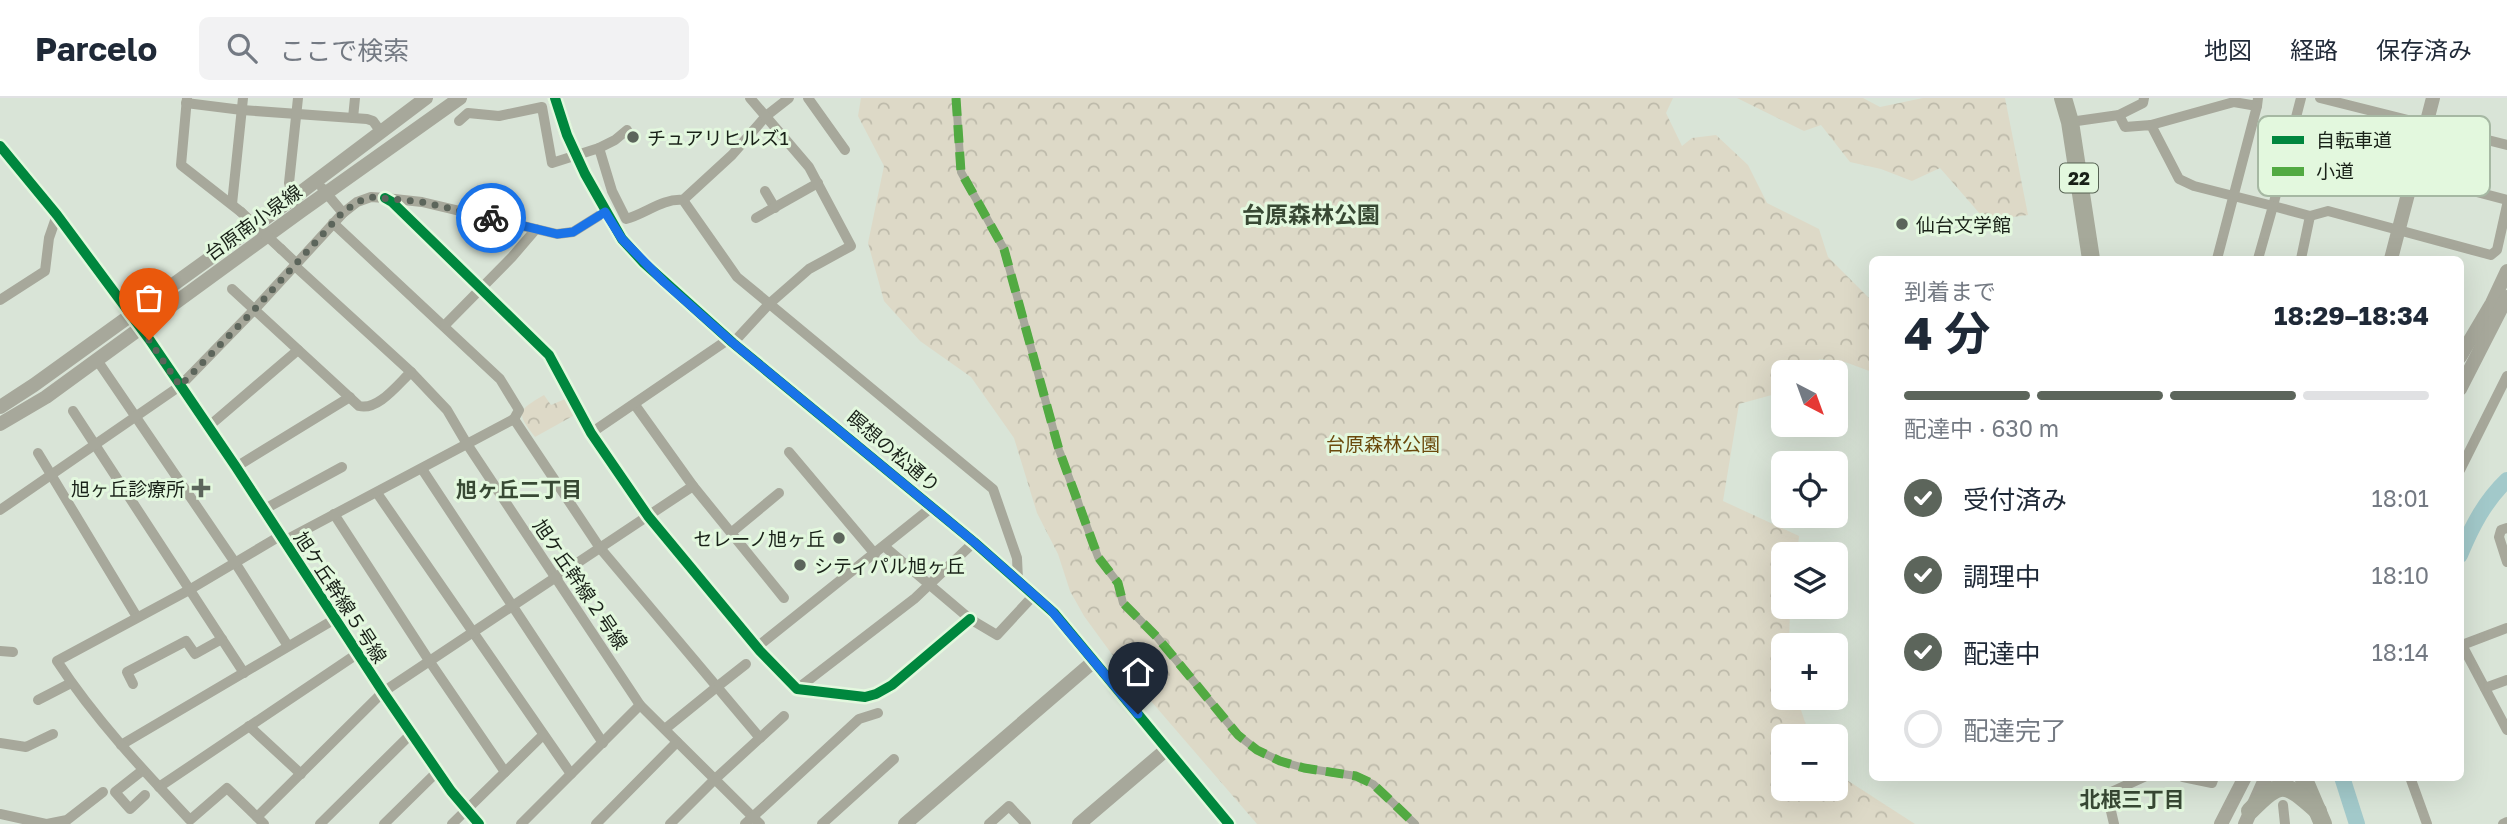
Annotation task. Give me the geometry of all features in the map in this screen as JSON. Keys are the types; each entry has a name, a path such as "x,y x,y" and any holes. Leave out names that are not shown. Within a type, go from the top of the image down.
{"main road":[{"name":"22","path":"2063,98 2070,122 2091,256"},
{"path":"2305,781 2320,817"},
{"path":"2247,818 2270,790 2279,787 2296,792 2320,817"}],"street":[{"path":"296,205 289,183 298,98"},
{"path":"353,118 355,98"},
{"name":"台原南小泉線","path":"0,424 46,397 141,328 296,205 316,181 426,98"},
{"name":"台原南小泉線","path":"0,407 131,315 296,205 326,192 460,98"},
{"name":"瞑想の松通り","path":"555,98 576,157 605,212 622,239 644,263 731,341 974,542 1054,614 1229,824"},
{"path":"592,433 731,341 809,269 851,246 809,167 750,98"},
{"path":"683,200 732,155 766,116 789,98"},
{"path":"808,98 845,150"},
{"path":"956,98 961,172 1004,248 1059,450 1098,557 1118,583 1123,603 1236,736 1280,761 1304,768 1356,776 1373,784 1415,824"},
{"path":"2070,122 2119,115 2143,103 2144,98"},
{"path":"2297,116 2301,98"},
{"path":"2320,98 2391,116"},
{"path":"2428,116 2433,98"},
{"path":"186,100 243,104 296,114 373,121 381,132"},
{"name":"旭ケ丘幹線２号線","path":"186,100 181,165 241,212 411,372 447,411 640,705 752,821"},
{"path":"2119,115 2125,127 2151,125 2234,102 2258,102 2218,256"},
{"path":"232,204 243,104"},
{"path":"459,121 468,113 499,116 542,107 552,163 599,148 627,130"},
{"path":"2151,125 2179,179 2194,186 2310,216 2328,211 2491,255 2497,250 2507,205"},
{"path":"2490,141 2507,145"},
{"name":"旭ケ丘幹線５号線","path":"0,146 57,215 141,328 236,467 383,692 466,810 479,824"},
{"path":"599,148 612,191 626,219 659,204 683,200 737,277 993,489 1017,558 1018,580"},
{"path":"316,181 342,213"},
{"path":"756,218 818,183"},
{"path":"765,191 775,208"},
{"path":"2259,256 2276,196"},
{"path":"2392,256 2408,196"},
{"path":"2490,196 2507,200"},
{"path":"0,510 180,386 342,213 357,202 371,197 422,202 557,234 573,232 605,212"},
{"path":"385,198 393,202 549,355 592,433 648,516 757,647 797,689 865,697 876,694 892,685 970,619"},
{"path":"0,300 45,271 57,215"},
{"path":"2302,256 2310,216"},
{"path":"334,223 500,379 519,410 514,419 422,469 282,539 57,661 71,683 121,745 190,820 227,788 260,821 301,774 383,692 693,486"},
{"path":"445,326 536,229"},
{"path":"2461,256 2465,248"},
{"path":"2464,350 2507,271"},
{"path":"232,289 362,407 370,406 411,372"},
{"path":"2464,380 2507,297"},
{"path":"208,427 298,350"},
{"path":"97,359 236,564 288,646"},
{"path":"2464,462 2507,376"},
{"path":"236,467 350,397"},
{"path":"635,405 693,486 785,598"},
{"path":"74,411 244,673"},
{"path":"514,419 600,548 715,688 760,738"},
{"path":"789,452 875,554"},
{"path":"38,453 137,617"},
{"path":"263,510 342,467"},
{"path":"422,469 603,743"},
{"path":"377,493 571,774"},
{"path":"732,532 779,493"},
{"path":"757,647 932,507"},
{"path":"334,514 505,772"},
{"path":"2507,528 2501,530 2499,537 2507,562"},
{"path":"797,689 914,599 974,542"},
{"path":"885,547 970,619 997,635 1034,595"},
{"path":"121,745 335,618"},
{"path":"2464,644 2507,628"},
{"path":"133,684 127,672 186,641 195,654 222,639"},
{"path":"0,652 13,652"},
{"path":"159,787 357,653"},
{"path":"2464,659 2485,688 2507,728"},
{"path":"905,824 1093,662"},
{"path":"665,729 746,664"},
{"path":"2485,688 2507,680"},
{"path":"38,700 71,683"},
{"path":"521,824 640,705"},
{"path":"752,821 859,719 878,713"},
{"path":"670,824 784,716"},
{"path":"249,726 301,774"},
{"path":"320,824 412,733"},
{"path":"0,743 26,747 52,734"},
{"path":"452,824 543,735"},
{"path":"596,824 677,742"},
{"path":"1079,824 1167,750"},
{"path":"822,824 894,759"},
{"path":"143,770 115,792 130,809 145,795"},
{"path":"384,824 438,771"},
{"path":"2114,824 2108,794 2136,781"},
{"path":"2221,824 2243,781"},
{"path":"2247,818 2264,781"},
{"path":"2411,781 2427,824"},
{"path":"0,814 46,824 67,820 103,792"},
{"path":"2283,805 2285,824"},
{"path":"989,824 1009,806 1026,824"}],"green space":[{"name":"台原森林公園","path":"861,98 1673,98 1666,113 1682,146 1692,138 1716,135 1748,165 1767,203 1819,229 1828,257 1869,298 1869,371 1848,363 1848,360 1771,360 1771,395 1739,404 1723,501 1771,523 1771,528 1782,528 1799,536 1798,542 1771,542 1771,619 1790,619 1789,633 1771,633 1771,710 1801,710 1806,724 1771,724 1771,801 1848,801 1848,781 1915,824 1257,824 1119,664 1084,616 1070,591 1058,554 1037,513 1014,438 971,377 920,341 884,301 868,243 884,166 858,116"},
{"path":"1737,98 1863,98 1880,107 1923,98 2005,98 2028,215 2013,217 2001,224 1981,215 1940,168 1912,181 1881,169 1850,162 1821,125 1804,131"},
{"path":"544,395 551,405 572,396 580,412 535,437 522,413"}],"waterway":[{"path":"2464,546 2480,514 2507,480"},
{"path":"2343,781 2357,824"}],"marked path":[{"path":"956,98 961,172 1004,249 1059,450 1098,557 1118,583 1123,603 1157,637 1238,735 1257,750 1304,768 1356,776 1373,784 1415,824"}],"cycle path":[{"path":"555,98 567,135 585,174 622,239 644,263 733,343 974,542 1054,613 1229,824"},
{"path":"0,146 57,215 149,339 383,692 451,791 479,824"},
{"path":"385,198 549,355 591,433 648,516 760,651 797,689 865,697 876,694 892,685 970,619"}],"way so far":[{"path":"149,340 180,386 342,213 357,202 371,197 422,202 491,218"}],"place":[{"name":"チュアリヒルズ1","path":"633,137"},
{"name":"仙台文学館","path":"1902,224"},
{"name":"旭ヶ丘診療所","path":"201,488"},
{"name":"セレーノ旭ヶ丘","path":"839,538"},
{"name":"シティパル旭ヶ丘","path":"800,565"}],"district":[{"name":"台原森林公園","path":"1311,214"},
{"name":"旭ヶ丘二丁目","path":"519,489"},
{"name":"北根三丁目","path":"2132,799"}],"route":[{"path":"491,218 557,234 573,232 605,212 622,239 664,282 1051,610 1138,714"}]}
